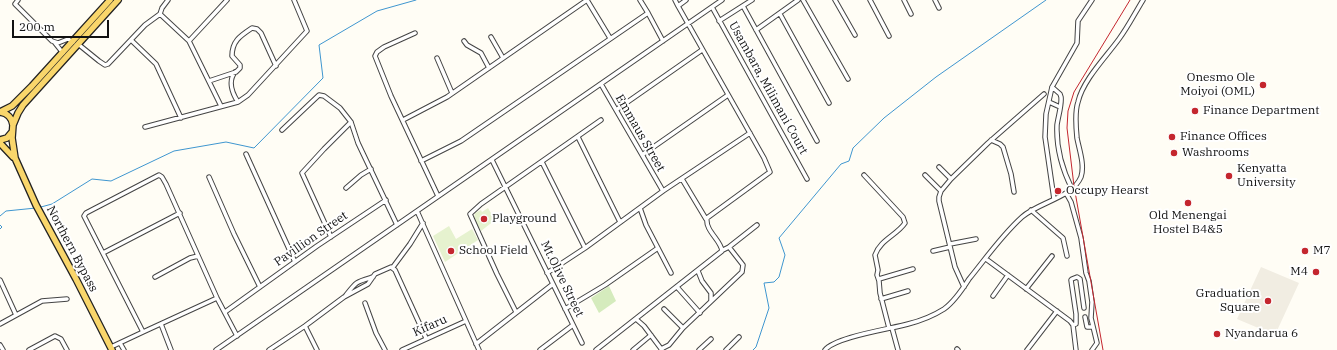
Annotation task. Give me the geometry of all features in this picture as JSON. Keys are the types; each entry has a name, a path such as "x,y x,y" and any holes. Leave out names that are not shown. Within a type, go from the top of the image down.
{"main road":[{"path":"15,158 0,141 7,138 13,128 22,105 76,43 110,0"},
{"path":"0,112 15,103 63,53 76,43 118,0"},
{"path":"0,112 11,118 13,128 12,149 15,158"},
{"name":"Northern Bypass","path":"15,158 39,211 112,349"}],"street":[{"path":"18,0 16,4 63,53"},
{"path":"55,43 66,39 76,43 99,61 106,64 111,62 145,25 160,14 162,8 168,0"},
{"path":"189,41 227,0"},
{"path":"145,127 238,102 248,95 307,31 294,0"},
{"path":"403,120 452,93 587,0 610,38"},
{"path":"640,0 663,41"},
{"path":"675,0 765,160 770,172 706,219"},
{"path":"678,6 686,0"},
{"path":"216,350 722,0"},
{"path":"719,21 752,0"},
{"path":"756,30 798,0"},
{"path":"803,0 848,79"},
{"path":"835,0 855,35"},
{"path":"870,0 889,36"},
{"path":"904,0 911,14"},
{"path":"935,0 939,8"},
{"path":"1054,199 1044,126 1052,87 1077,43 1078,21 1092,0"},
{"path":"825,350 833,344 881,329 925,319 944,309 1020,219 1031,210 1072,189 1081,176 1082,170 1077,137 1078,100 1090,76 1128,27 1142,0"},
{"path":"743,6 817,141"},
{"name":"Usambara, Milimani Court","path":"712,7 807,179"},
{"path":"421,161 461,141 648,13"},
{"path":"160,14 189,41 222,106"},
{"path":"780,14 829,103"},
{"path":"238,102 231,83 232,76 240,68 240,65 232,56 233,46 236,41 246,32 254,28 257,29 261,33 276,66"},
{"path":"415,33 384,47 377,52 375,56 391,96 438,196"},
{"path":"491,36 503,58"},
{"path":"131,40 156,64 181,118"},
{"path":"464,41 467,45 481,53 489,68"},
{"path":"616,110 702,50"},
{"path":"437,58 452,93"},
{"path":"209,81 236,72"},
{"name":"Emmaus Street","path":"600,84 663,191"},
{"path":"1052,87 1060,94 1062,100 1057,125 1057,146 1072,189"},
{"path":"964,287 957,272 950,246 939,197 941,191 951,179 991,140 1044,94"},
{"path":"282,130 320,95 324,96 340,108 351,122 358,143 397,225"},
{"path":"642,155 728,95"},
{"path":"1049,102 1060,107"},
{"path":"516,312 470,214 506,186 601,120"},
{"path":"331,237 302,173 351,122"},
{"path":"547,273 586,248 663,191 750,133"},
{"path":"578,136 620,222"},
{"path":"991,140 1003,147 1011,174 1014,192"},
{"path":"246,154 295,262"},
{"name":"Mt.Olive Street","path":"492,160 582,343"},
{"path":"542,162 586,248"},
{"path":"939,167 951,179"},
{"path":"346,188 361,175 371,169"},
{"path":"864,175 903,217 906,223 902,228 891,235 876,252 878,270 877,275 879,279 881,299 898,350"},
{"path":"925,175 941,191"},
{"path":"143,332 84,216 86,213 156,176 160,176 180,213 217,298 237,336"},
{"path":"209,177 234,234 260,287"},
{"path":"682,179 706,219 714,237 723,250"},
{"path":"1066,193 1071,202 1081,238 1086,273 1088,277 1092,302 1091,318 1097,343 1092,350"},
{"name":"Pavillion Street","path":"225,312 386,200"},
{"path":"640,208 646,225 671,273"},
{"path":"1031,210 1063,238 1067,256"},
{"path":"417,211 479,350"},
{"path":"103,253 180,213"},
{"path":"269,350 306,326 344,297 368,284 373,277 384,269 393,267 413,240 423,223"},
{"path":"596,350 757,225"},
{"path":"933,251 976,239"},
{"path":"636,319 642,323 662,349 669,344 683,328 743,270 743,265 729,247"},
{"path":"565,309 605,285 658,248"},
{"path":"155,277 190,258 198,256"},
{"path":"1026,289 1052,256"},
{"path":"986,259 1069,320 1073,325 1076,350"},
{"path":"393,267 426,338"},
{"path":"879,279 913,269"},
{"path":"698,271 702,281 711,293 712,301"},
{"path":"993,296 1008,275"},
{"path":"344,297 360,280 373,277"},
{"path":"1073,325 1076,324 1076,317 1071,280 1077,277 1080,280 1084,308"},
{"path":"0,280 16,315"},
{"path":"476,344 553,284"},
{"path":"677,287 700,312"},
{"path":"881,299 908,291"},
{"path":"112,349 120,343 217,298"},
{"path":"0,324 42,301 67,299"},
{"path":"364,303 376,333 385,350"},
{"path":"664,309 683,328"},
{"path":"1027,350 1057,311"},
{"path":"1085,317 1087,327 1093,327"},
{"name":"Kifaru","path":"402,350 466,321"},
{"path":"160,324 171,350"},
{"path":"540,350 573,325"},
{"path":"306,326 317,350"},
{"path":"633,350 651,335"},
{"path":"29,350 55,336 61,339 67,350"},
{"path":"726,350 739,337"},
{"path":"700,350 711,339"},
{"path":"120,343 124,350"},
{"path":"0,345 3,350"}],"green space":[{"name":"Playground","path":"488,208 495,220 481,231 474,218 475,213 481,210 482,212"},
{"name":"School Field","path":"449,226 456,239 472,229 478,240 445,262 433,236"},
{"path":"609,286 616,301 599,313 591,298"}],"shaded area":[{"name":"Graduation Square","path":"1261,267 1299,283 1275,335 1237,319"}],"waterway":[{"path":"41,207 52,204 92,179 111,181 174,151 226,142 254,148 323,78 319,45 377,11 416,0"},
{"path":"753,350 756,347 769,308 764,283 774,282 779,277 785,255 779,238 841,164 849,161 853,148 884,118 936,77 1046,0"},
{"path":"0,216 6,211 36,208"},
{"path":"0,225 2,227 0,229"}],"railway":[{"path":"1103,350 1074,186 1067,128 1068,111 1074,92 1130,0"}],"place":[{"name":"Onesmo Ole Moiyoi (OML)","path":"1263,85"},
{"name":"Finance Department","path":"1195,111"},
{"name":"Finance Offices","path":"1172,137"},
{"name":"Washrooms","path":"1174,153"},
{"name":"Kenyatta University","path":"1229,176"},
{"name":"Occupy Hearst","path":"1058,191"},
{"name":"Old Menengai Hostel B4&5","path":"1188,203"},
{"name":"Playground","path":"484,219"},
{"name":"School Field","path":"451,251"},
{"name":"M7","path":"1305,251"},
{"name":"M4","path":"1316,272"},
{"name":"Graduation Square","path":"1268,301"},
{"name":"Nyandarua 6","path":"1217,334"}]}
